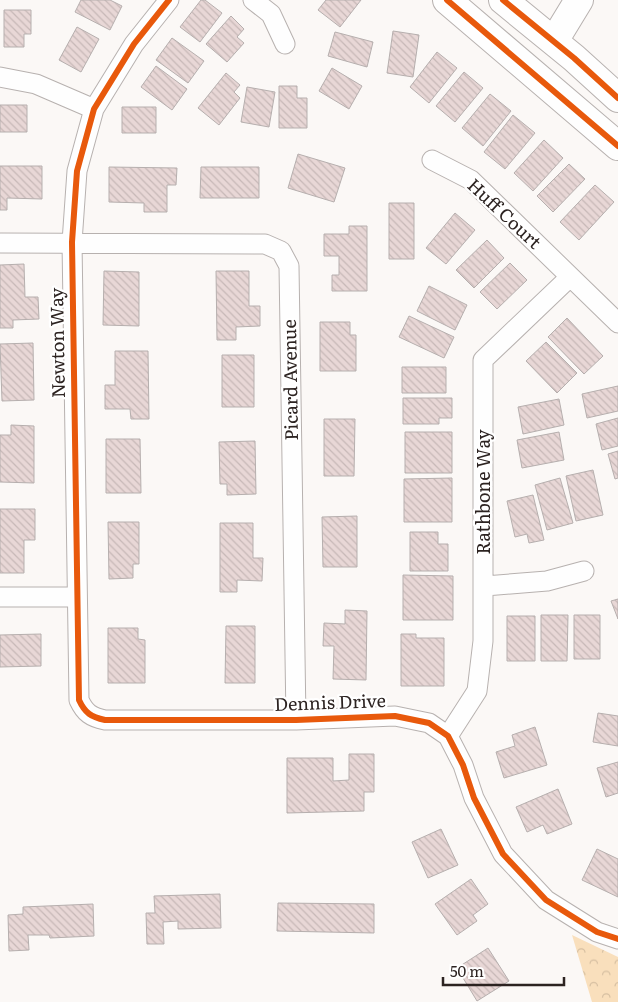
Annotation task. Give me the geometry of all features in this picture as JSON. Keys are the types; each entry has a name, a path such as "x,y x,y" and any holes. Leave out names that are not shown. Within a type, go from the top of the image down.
{"main road":[{"path":"447,0 618,146"},
{"path":"503,0 618,98"},
{"path":"554,42 579,0"}],"street":[{"name":"Newton Way","path":"84,711 77,689 72,242 77,171 94,109 134,44 169,0"},
{"path":"253,0 271,14 285,44"},
{"path":"0,77 36,84 94,109"},
{"name":"Huff Court","path":"432,160 471,180 618,324"},
{"name":"Picard Avenue","path":"0,243 265,244 281,251 289,266 296,720"},
{"name":"Rathbone Way","path":"448,736 478,691 483,641 485,586 483,360 570,277"},
{"path":"485,586 547,581 584,571"},
{"path":"0,597 76,597"},
{"name":"Dennis Drive","path":"84,711 94,717 105,720 296,720 395,716 429,723 448,736 463,764 474,798 503,854 546,900 597,932 618,939"}],"green space":[{"path":"572,935 618,957 618,1002 592,1002"}],"building":[{"path":"81,0 110,0 122,6 110,30 75,12"},
{"path":"201,0 205,0 222,13 200,42 180,27"},
{"path":"326,0 361,0 340,27 318,10"},
{"path":"4,10 31,10 31,34 24,34 24,47 4,47"},
{"path":"231,16 244,29 237,37 244,43 227,62 206,44"},
{"path":"77,27 99,39 81,72 59,60"},
{"path":"393,31 419,35 413,77 387,73"},
{"path":"335,32 373,42 367,67 328,56"},
{"path":"172,38 204,61 188,83 156,60"},
{"path":"437,52 457,68 429,103 410,87"},
{"path":"156,66 187,89 172,110 141,87"},
{"path":"332,68 362,86 349,109 319,91"},
{"path":"464,72 483,88 455,122 436,106"},
{"path":"226,73 240,85 234,92 240,98 219,125 198,108"},
{"path":"279,86 297,86 297,98 307,98 307,128 279,128"},
{"path":"247,87 275,92 269,127 241,122"},
{"path":"490,94 511,111 483,146 462,128"},
{"path":"0,105 27,105 27,132 0,132"},
{"path":"122,107 156,107 156,133 122,133"},
{"path":"513,115 535,133 505,169 484,152"},
{"path":"544,140 563,158 533,191 514,173"},
{"path":"298,154 345,168 334,202 288,188"},
{"path":"569,164 585,179 553,212 537,196"},
{"path":"0,166 42,166 42,199 7,198 7,210 0,210"},
{"path":"109,167 177,168 176,185 167,185 167,212 144,212 144,203 109,202"},
{"path":"201,167 259,167 259,198 200,198"},
{"path":"595,185 614,202 579,240 560,222"},
{"path":"389,203 414,203 414,259 389,259"},
{"path":"455,213 475,230 446,264 426,248"},
{"path":"349,226 367,226 367,291 332,291 332,275 339,275 339,256 324,256 324,234 349,234"},
{"path":"487,240 504,258 474,288 456,270"},
{"path":"510,263 527,280 497,309 480,292"},
{"path":"24,264 25,297 38,297 39,319 13,320 13,328 0,328 0,265"},
{"path":"104,271 139,272 139,326 103,325"},
{"path":"216,271 249,271 249,306 260,306 260,326 236,327 236,340 217,340"},
{"path":"429,286 467,305 455,330 417,311"},
{"path":"409,316 454,337 444,358 399,337"},
{"path":"567,318 603,356 584,374 548,337"},
{"path":"320,322 350,322 350,335 356,335 356,371 320,371"},
{"path":"546,342 577,373 557,393 526,361"},
{"path":"33,343 34,400 2,401 0,344"},
{"path":"115,351 148,351 149,419 131,419 130,409 105,409 105,385 115,385"},
{"path":"222,355 254,355 254,407 222,407"},
{"path":"402,367 446,367 446,393 402,393"},
{"path":"618,386 618,411 587,418 582,394"},
{"path":"403,398 452,398 452,418 439,418 439,424 403,424"},
{"path":"559,399 564,425 523,434 518,407"},
{"path":"618,418 618,446 602,450 596,424"},
{"path":"324,419 355,419 354,476 324,476"},
{"path":"11,425 34,426 34,483 0,482 0,435 11,435"},
{"path":"405,432 452,432 452,473 405,473"},
{"path":"559,432 564,460 522,468 517,440"},
{"path":"106,439 140,439 141,493 106,493"},
{"path":"255,441 256,494 227,495 227,484 220,484 219,442"},
{"path":"618,451 618,478 615,479 608,454"},
{"path":"593,470 603,515 576,521 566,476"},
{"path":"452,478 452,522 404,522 404,479"},
{"path":"560,478 573,523 547,530 535,485"},
{"path":"533,495 544,540 529,543 527,534 515,537 507,501"},
{"path":"0,509 35,509 35,540 24,540 24,573 0,573"},
{"path":"357,516 357,567 323,567 322,517"},
{"path":"108,522 139,522 139,564 133,564 133,578 109,579"},
{"path":"220,523 253,523 253,558 263,558 262,581 237,580 237,592 220,592"},
{"path":"410,532 438,532 438,544 448,544 448,571 410,571"},
{"path":"403,575 453,576 453,620 403,620"},
{"path":"618,599 618,619 611,601"},
{"path":"345,610 367,611 366,680 333,679 334,646 323,646 324,623 345,624"},
{"path":"541,615 568,615 567,661 541,661"},
{"path":"574,615 600,615 600,659 574,659"},
{"path":"507,616 535,616 535,661 507,661"},
{"path":"226,626 255,626 255,683 225,683"},
{"path":"108,628 138,628 138,639 145,640 145,683 108,683"},
{"path":"41,634 41,666 0,667 0,635"},
{"path":"401,634 416,634 416,638 444,638 444,686 401,686"},
{"path":"598,713 618,716 618,746 593,742"},
{"path":"535,727 547,765 504,778 496,752 515,746 512,735"},
{"path":"349,754 374,754 374,792 364,792 364,811 287,813 287,758 333,758 333,781 349,780"},
{"path":"618,762 618,793 606,797 597,768"},
{"path":"558,789 572,824 547,834 543,825 527,832 516,807"},
{"path":"441,829 458,865 428,878 412,842"},
{"path":"597,849 618,859 618,897 582,880"},
{"path":"471,879 488,904 473,915 477,921 457,935 435,904"},
{"path":"220,894 221,928 178,929 178,921 163,922 164,944 147,944 146,913 155,913 154,896"},
{"path":"278,903 374,904 374,933 277,931"},
{"path":"93,904 94,936 50,938 49,935 28,935 29,950 9,951 8,915 23,914 23,907"},
{"path":"488,948 509,981 477,1001 457,968"}],"cycle path":[{"path":"169,0 134,44 94,109 77,171 72,242 79,700 89,714 105,720 296,720 395,716 429,723 448,736 463,765 474,798 503,854 546,900 597,932 618,939"},
{"path":"447,0 618,146"},
{"path":"503,0 574,58 618,98"}]}
